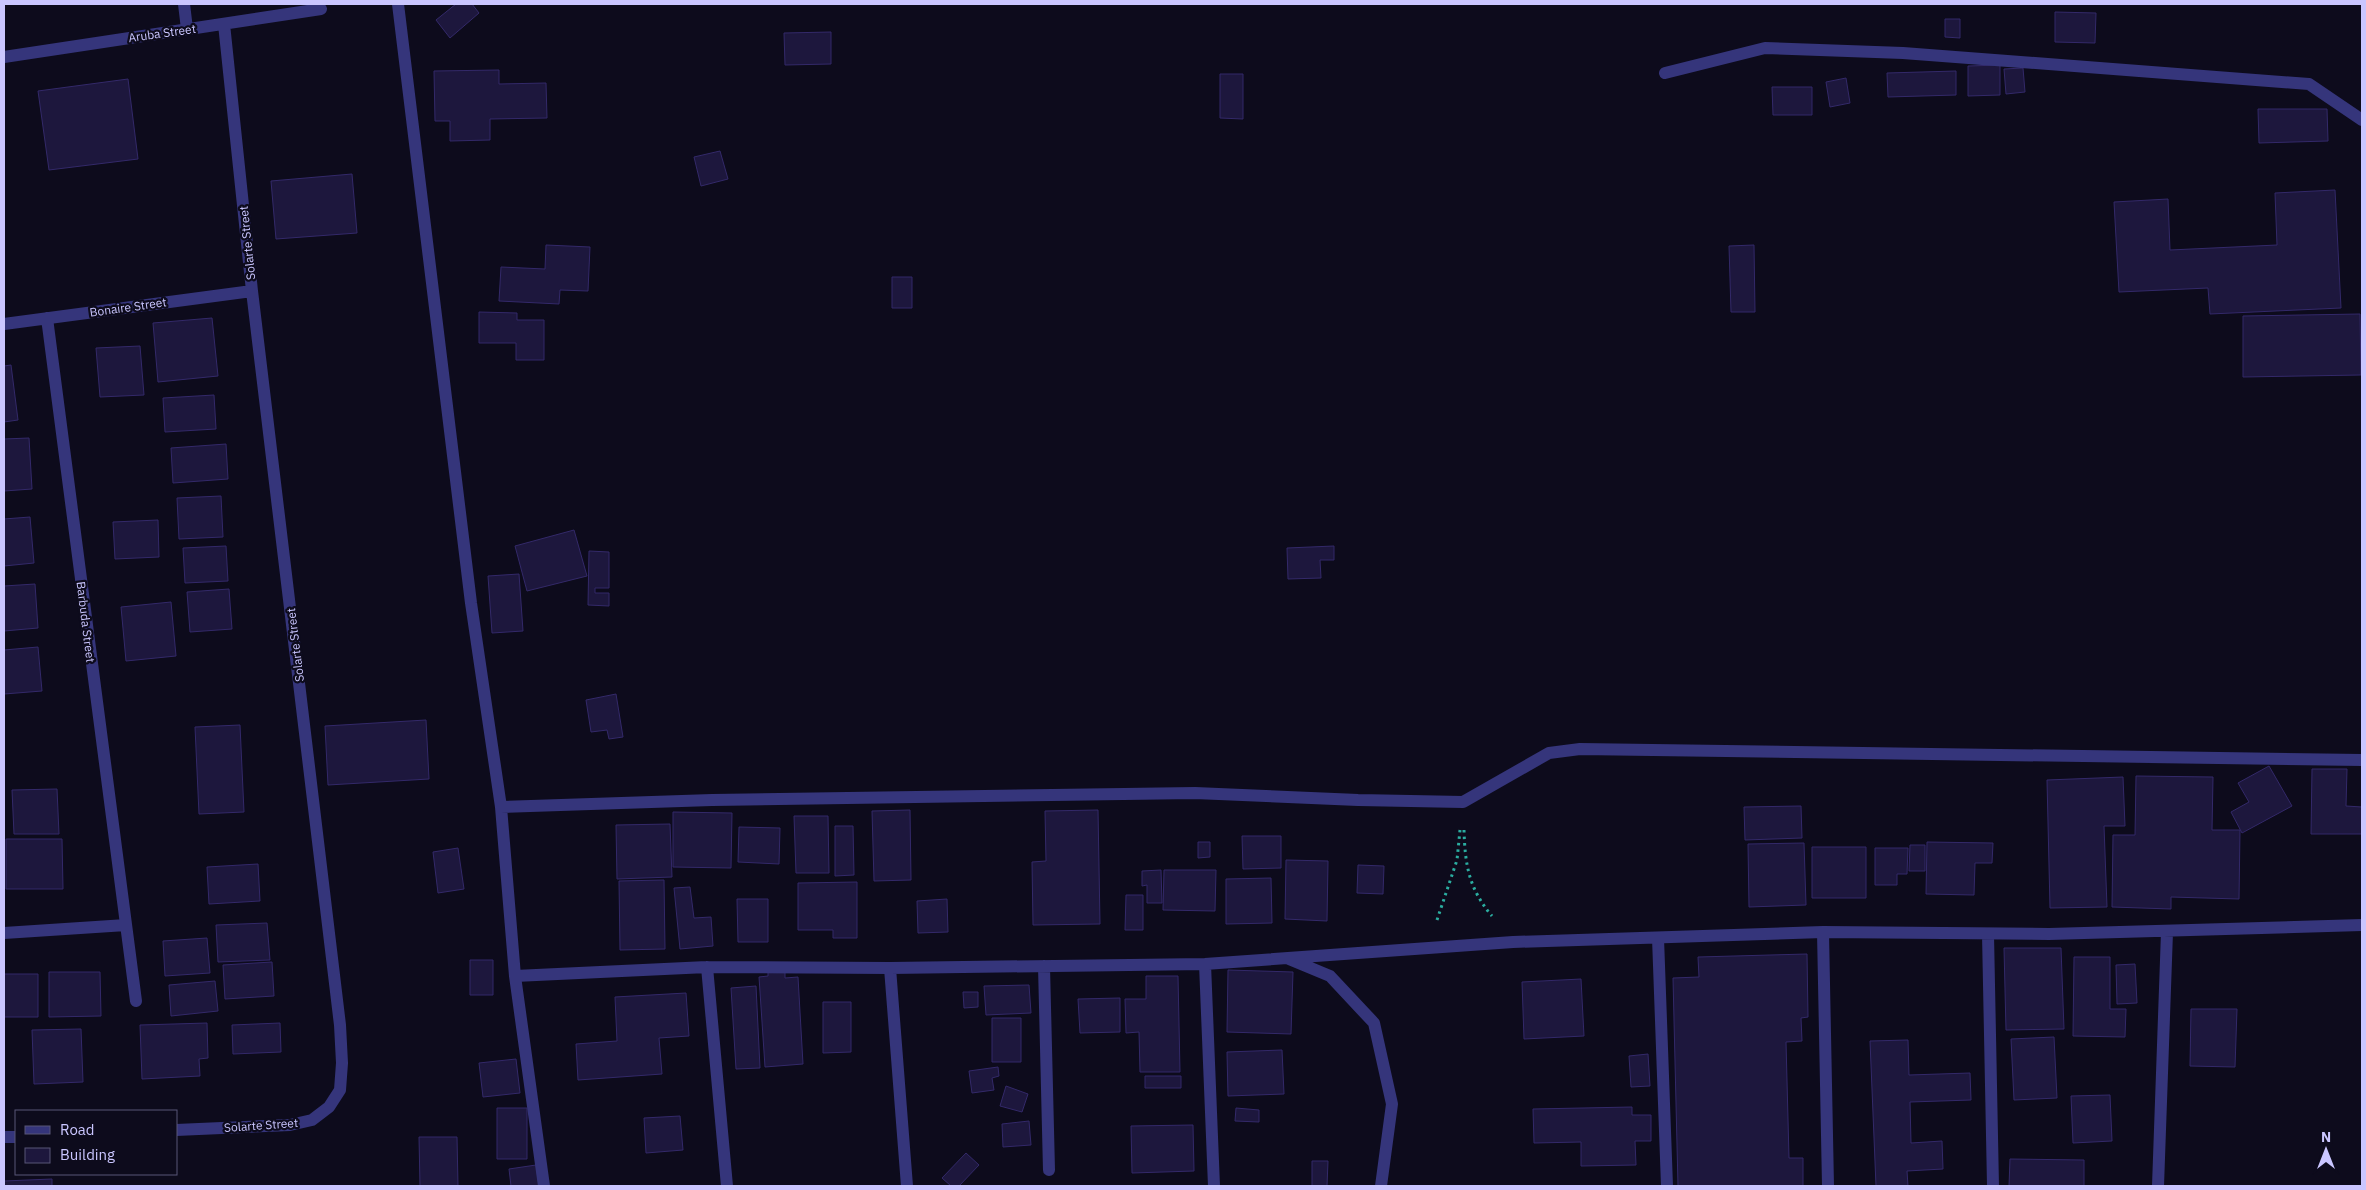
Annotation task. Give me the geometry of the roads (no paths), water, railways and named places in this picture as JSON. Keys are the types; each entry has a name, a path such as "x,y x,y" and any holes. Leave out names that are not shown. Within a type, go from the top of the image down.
{"street":[{"path":"184,4 187,30"},
{"path":"398,4 471,603 501,807 515,976 544,1186"},
{"name":"Aruba Street","path":"4,57 321,9"},
{"name":"Solarte Street","path":"178,1130 290,1125 312,1120 329,1107 340,1090 342,1063 340,1025 252,291 224,24"},
{"path":"1665,73 1765,48 1913,54 2309,84 2362,120"},
{"name":"Bonaire Street","path":"4,324 252,291"},
{"name":"Barbuda Street","path":"46,318 136,1001"},
{"path":"501,807 712,800 1195,794 1462,802 1549,753 1580,749 2362,760"},
{"path":"515,976 707,967 890,968 1205,964 1513,942 1823,932 1988,934 2168,932 2362,925"},
{"path":"4,933 126,926"},
{"path":"1823,932 1828,1186"},
{"path":"2158,1186 2168,932"},
{"path":"1988,934 1994,1186"},
{"path":"1658,938 1667,1186"},
{"path":"1287,958 1330,976 1374,1023 1392,1104 1381,1186"},
{"path":"1205,964 1214,1186"},
{"path":"1044,966 1049,1170"},
{"path":"707,967 727,1186"},
{"path":"890,968 907,1186"}]}
